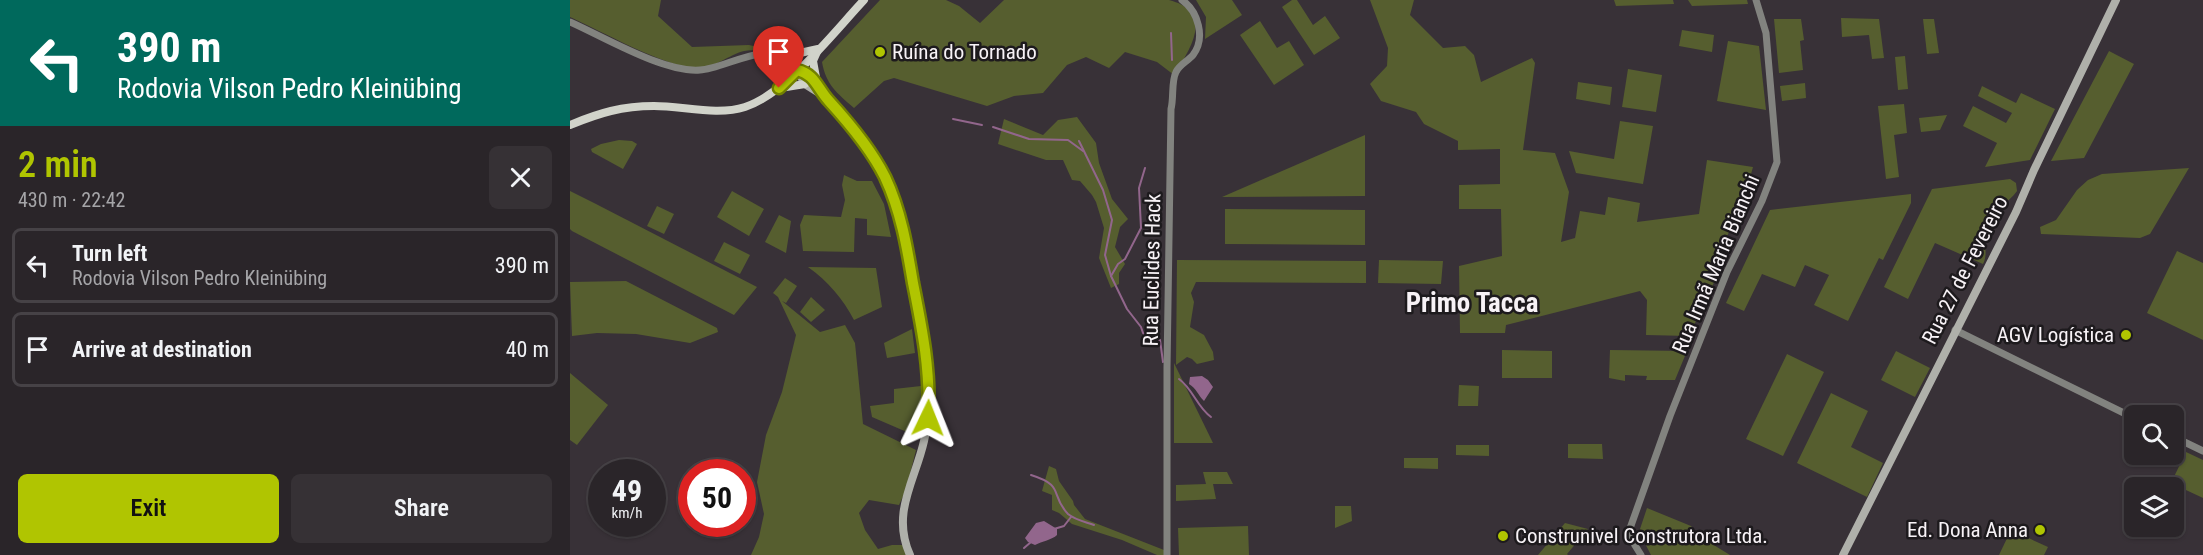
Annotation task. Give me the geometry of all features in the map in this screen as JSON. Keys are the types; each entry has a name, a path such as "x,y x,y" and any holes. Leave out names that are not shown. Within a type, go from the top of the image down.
{"main road":[{"path":"570,125 605,111 629,107 655,106 725,110 744,107 761,100 779,88 864,0"},
{"name":"Rua 27 de Fevereiro","path":"1843,555 2016,212 2116,0"},
{"path":"786,56 819,49"},
{"path":"817,83 813,61 819,49"},
{"path":"775,65 778,70 779,88"},
{"path":"797,70 811,75 825,97 855,131 884,176 901,220 925,352 929,397 924,442 903,510 902,529 910,555"},
{"path":"797,70 805,84 825,97"},
{"path":"779,88 805,84"}],"street":[{"name":"Rua Euclides Hack","path":"1167,555 1171,109 1176,70 1193,54 1199,33 1191,7 1182,0"},
{"name":"Rua Irmã Maria Bianchi","path":"1641,555 1628,534 1670,416 1719,292 1762,201 1777,162 1766,33 1756,0"},
{"path":"570,22 644,56 685,70 712,69 742,56 765,54 786,56 794,63 797,70 783,69 775,65 765,54"},
{"path":"1955,330 2124,413"},
{"path":"2184,442 2203,451"}],"green space":[{"path":"570,0 661,0 658,16 692,47 749,45 758,47 758,50 744,51 703,68 683,66 651,55 570,17"},
{"path":"880,0 946,0 959,6 980,23 1004,0 1169,0 1192,13 1195,32 1187,54 1174,75 1157,62 1125,52 1109,68 1086,57 1067,65 1043,93 1014,96 987,106 894,78 884,81 854,108 829,83 822,62"},
{"path":"1196,0 1232,0 1242,15 1205,39 1206,17"},
{"path":"1292,0 1297,0 1313,25 1325,16 1340,38 1314,55 1282,7"},
{"path":"1370,0 1414,0 1410,15 1443,48 1465,46 1474,55 1481,82 1532,58 1535,63 1523,150 1555,153 1569,192 1561,242 1575,238 1580,211 1605,215 1608,197 1640,203 1637,222 1699,214 1707,160 1753,167 1746,192 1723,246 1724,261 1689,336 1646,335 1647,300 1640,291 1506,325 1505,333 1460,333 1459,266 1502,256 1501,209 1459,209 1459,185 1500,184 1500,149 1458,150 1458,141 1424,124 1416,112 1381,101 1370,84 1387,66 1388,48"},
{"path":"1614,0 1673,0 1674,4 1616,6"},
{"path":"1688,0 1747,0 1748,4 1692,6"},
{"path":"1841,18 1879,19 1884,58 1872,59 1869,35 1842,37"},
{"path":"1774,19 1801,19 1804,40 1800,41 1803,70 1779,73"},
{"path":"1923,19 1934,19 1939,53 1927,54"},
{"path":"1260,21 1277,48 1289,41 1304,65 1274,85 1240,35"},
{"path":"1682,30 1714,35 1712,52 1679,46"},
{"path":"1728,41 1759,46 1766,110 1717,101"},
{"path":"2109,51 2134,64 2084,158 2051,161"},
{"path":"1905,56 1908,89 1898,90 1895,57"},
{"path":"1628,69 1662,75 1656,112 1622,107"},
{"path":"1578,82 1612,87 1610,105 1576,99"},
{"path":"1805,83 1806,98 1782,101 1780,86"},
{"path":"1982,86 2016,103 2021,93 2055,109 2030,160 1985,167 1997,143 1963,126 1973,106 2006,123 2012,113 1978,96"},
{"path":"1904,104 1907,133 1894,135 1899,177 1886,179 1878,106"},
{"path":"1947,115 1940,130 1921,132 1919,118"},
{"path":"1077,117 1096,143 1099,163 1112,199 1128,219 1120,227 1115,247 1125,264 1119,273 1119,284 1111,288 1099,258 1104,228 1092,195 1080,181 1072,180 1063,160 1046,160 998,144 1004,119 1043,135 1058,120"},
{"path":"1620,121 1653,126 1643,184 1576,173 1569,151 1614,159"},
{"path":"1365,135 1365,196 1222,197"},
{"path":"619,140 632,141 637,144 623,169 592,152 591,149 601,144"},
{"path":"2189,168 2150,234 2140,238 2041,234 2040,227 2056,220 2077,190 2088,180 2102,174"},
{"path":"844,175 857,181 872,181 884,204 891,237 867,235 867,219 855,218 854,252 803,251 800,225 804,215 841,217 845,200 842,185"},
{"path":"2010,179 2016,183 2017,191 1993,213 1987,222 1984,233 1986,254 1983,264 1935,243 1908,299 1884,287 1932,189"},
{"path":"570,191 757,287 734,315 572,231 570,229"},
{"path":"732,191 764,209 749,236 717,217"},
{"path":"1911,194 1911,203 1883,260 1879,258 1848,321 1814,305 1829,275 1805,265 1795,287 1762,274 1744,311 1726,303 1770,210"},
{"path":"657,206 674,214 664,234 647,226"},
{"path":"1225,209 1365,210 1365,245 1225,244"},
{"path":"779,215 791,221 786,253 765,242"},
{"path":"724,242 750,255 740,274 714,261"},
{"path":"2177,251 2203,263 2203,340 2147,313"},
{"path":"1177,260 1366,261 1366,283 1196,282 1191,293 1194,302 1190,327 1204,335 1213,352 1214,360 1197,364 1187,357 1176,365"},
{"path":"1379,260 1443,261 1441,284 1378,283"},
{"path":"808,267 876,268 882,307 854,320 834,291"},
{"path":"785,278 797,286 786,303 782,301 820,332 845,325 855,343 863,424 916,450 906,490 899,505 869,500 859,513 865,530 878,549 903,545 908,555 751,555 759,537 764,514 757,482 766,435 782,392 796,335 778,297 773,293"},
{"path":"626,281 717,328 718,332 690,343 636,334 597,333 572,336 570,282"},
{"path":"811,297 825,310 811,322 800,312"},
{"path":"912,329 915,353 887,358 884,343"},
{"path":"1502,350 1552,351 1552,378 1502,378"},
{"path":"1610,350 1687,351 1675,380 1646,380 1647,376 1625,375 1625,381 1609,378"},
{"path":"1896,351 1930,368 1915,397 1881,380"},
{"path":"1787,354 1824,372 1783,456 1746,439"},
{"path":"1174,363 1213,443 1174,443"},
{"path":"570,373 608,405 577,445 570,440"},
{"path":"1459,385 1479,386 1478,406 1458,406"},
{"path":"921,386 923,401 916,436 872,417 870,406 894,403 894,389"},
{"path":"1831,393 1868,411 1851,447 1883,463 1867,497 1797,463"},
{"path":"1568,444 1602,444 1603,459 1568,458"},
{"path":"1456,445 1489,445 1489,456 1456,455"},
{"path":"2186,452 2203,460 2203,498 2184,489 2184,477 2174,477 2180,465 2184,465"},
{"path":"1404,458 1438,458 1438,469 1404,468"},
{"path":"1049,466 1056,469 1059,481 1085,519 1164,550 1164,555 1157,555 1122,540 1072,524 1052,510 1052,495 1042,491"},
{"path":"1203,472 1227,472 1233,484 1213,484 1216,499 1176,501 1176,485 1206,484"},
{"path":"1335,506 1351,506 1352,521 1335,528"},
{"path":"1647,508 1691,526 1699,536 1730,555 1651,555 1639,532"},
{"path":"1565,523 1588,529 1568,555 1538,555"},
{"path":"1248,526 1249,555 1179,555 1178,528"},
{"path":"2011,530 2048,547 2044,555 1999,555"}],"shaded area":[{"path":"1202,376 1213,387 1204,401 1189,384 1190,377"},
{"path":"1044,521 1057,529 1057,535 1035,545 1028,542 1025,538 1036,523"}],"waterway":[{"path":"1171,33 1172,60"},
{"path":"953,119 982,125"},
{"path":"993,127 1029,139 1068,140 1083,151"},
{"path":"1079,141 1103,190 1112,220 1105,255 1111,276 1127,309 1143,333 1160,340 1163,362"},
{"path":"1111,276 1118,264 1125,259 1141,228 1139,188 1145,168"},
{"path":"1179,379 1211,417"},
{"path":"1031,475 1053,487 1062,507 1068,514 1094,525"},
{"path":"1054,529 1064,526 1071,517"},
{"path":"1024,548 1031,542"}],"place":[{"name":"Ruína do Tornado","path":"880,52"},
{"name":"AGV Logística","path":"2126,335"},
{"name":"Ed. Dona Anna","path":"2040,530"},
{"name":"Construnivel Construtora Ltda.","path":"1503,536"}],"district":[{"name":"Primo Tacca","path":"1472,303"}],"route":[{"path":"779,88 797,70 811,75 825,97 848,122 873,156 893,195 901,220 924,342 928,373 928,418"}]}
